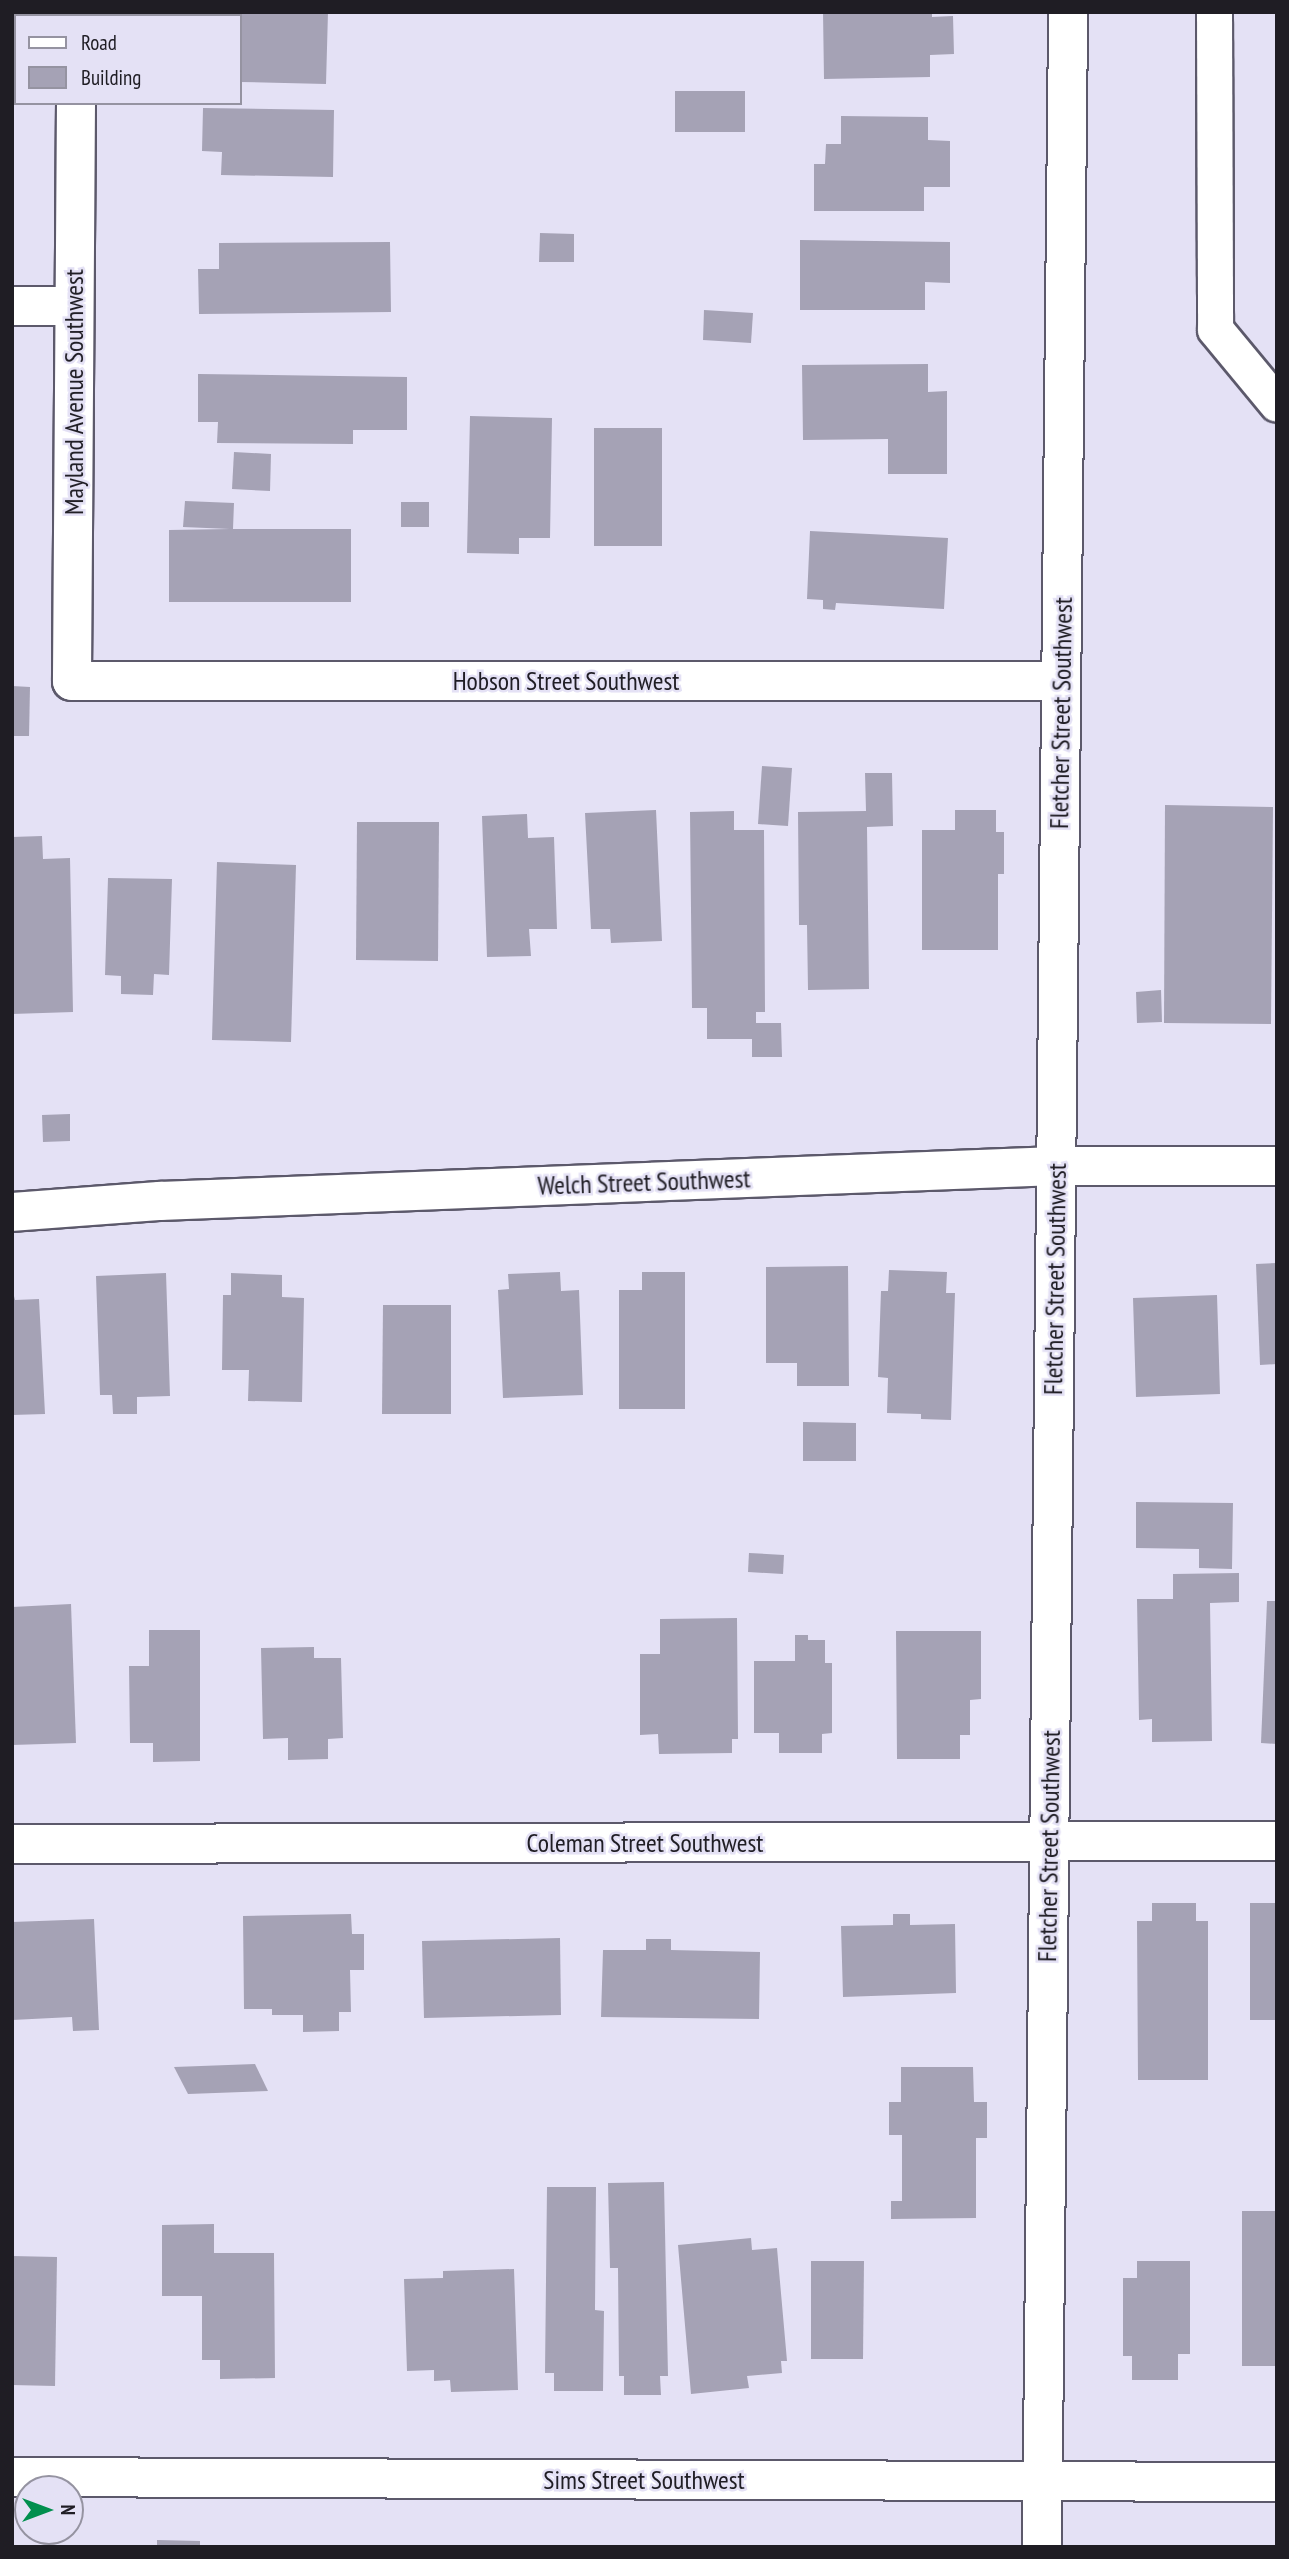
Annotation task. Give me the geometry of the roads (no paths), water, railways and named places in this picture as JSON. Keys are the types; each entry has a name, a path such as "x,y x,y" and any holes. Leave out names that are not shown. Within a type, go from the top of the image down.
{"street":[{"name":"Fletcher Street Southwest","path":"1042,2547 1069,12"},
{"name":"Mayland Avenue Southwest","path":"72,681 76,105"},
{"path":"12,306 74,306"},
{"name":"Hobson Street Southwest","path":"72,681 1062,681"},
{"name":"Welch Street Southwest","path":"12,1212 160,1201 1056,1166 1277,1166"},
{"name":"Coleman Street Southwest","path":"12,1844 1277,1841"},
{"name":"Sims Street Southwest","path":"12,2477 1277,2482"}],"lane":[{"path":"1214,12 1215,330 1277,404"}]}
